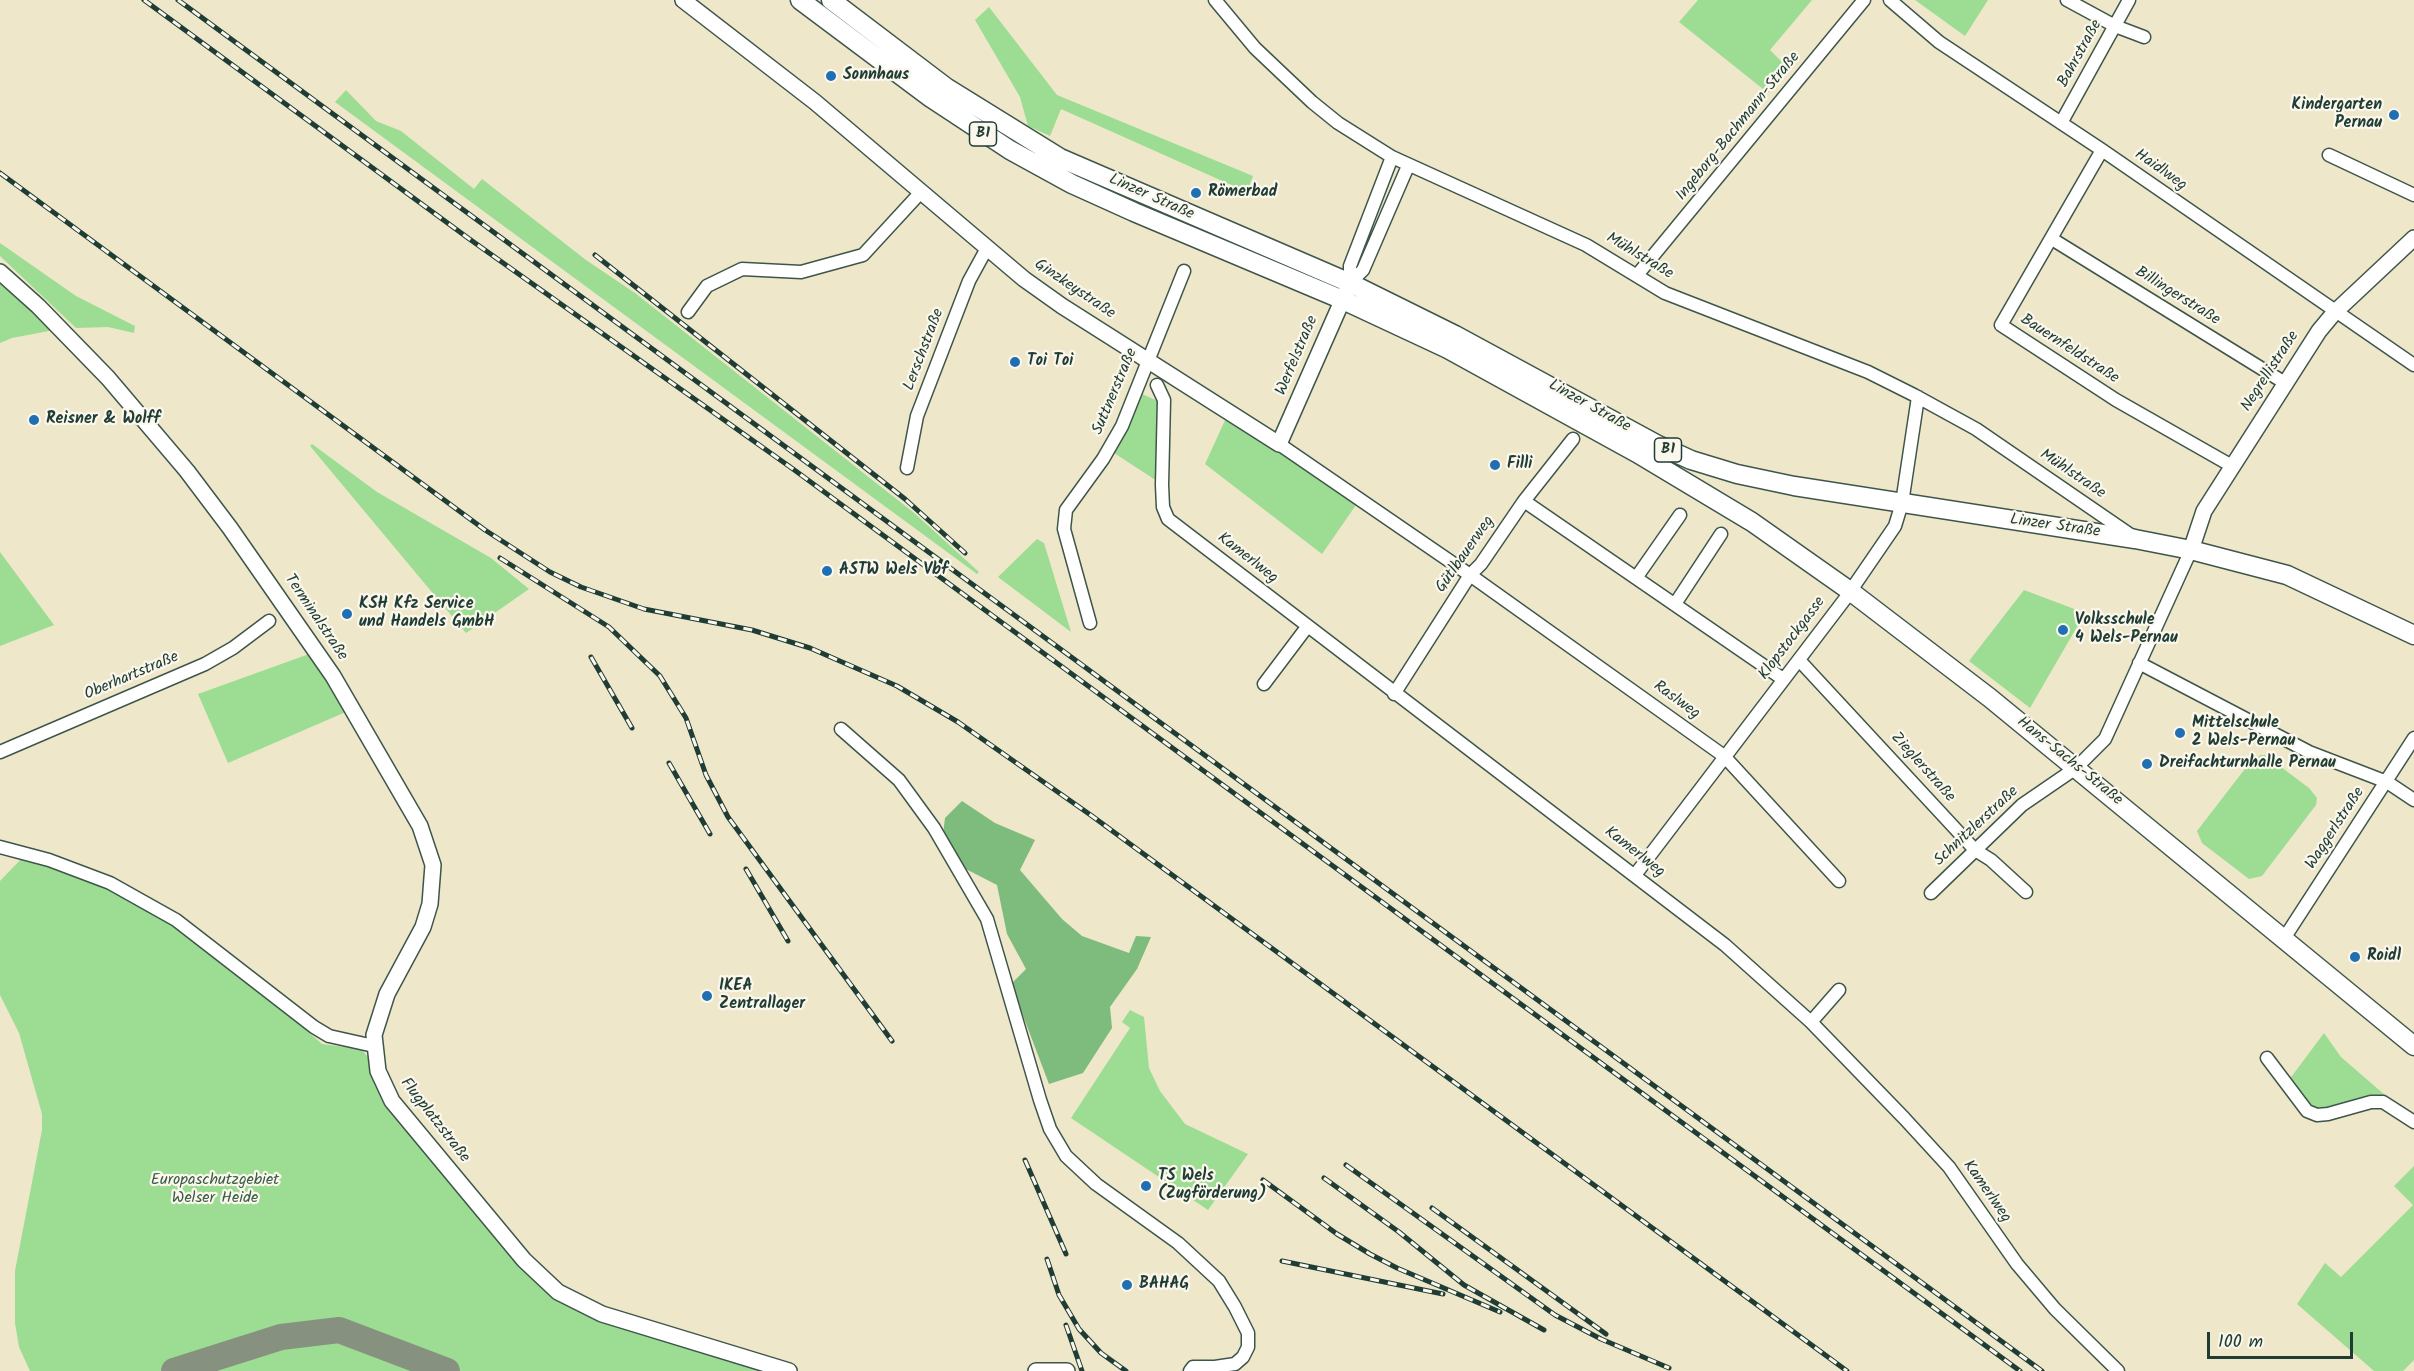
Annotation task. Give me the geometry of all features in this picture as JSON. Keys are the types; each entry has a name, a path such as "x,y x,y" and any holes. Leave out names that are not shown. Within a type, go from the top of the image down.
{"main road":[{"name":"Linzer Straße","path":"801,0 931,98 1010,150 1072,183 1134,212 1346,291 1455,335 1656,444 1691,460 1771,481 2135,538 2191,550 2287,575 2414,635"},
{"name":"Linzer Straße","path":"831,0 947,88 995,120 1060,158 1346,291 1710,495"},
{"name":"Hans-Sachs-Straße","path":"1710,495 1850,591 1990,698 2285,937 2414,1046"}],"street":[{"name":"Ginzkeystraße","path":"683,0 815,102 987,248 1062,306 1279,444 1470,575"},
{"name":"Mühlstraße","path":"1215,0 1255,48 1298,90 1338,123 1392,157 1586,245 1638,274 1665,293 1868,372 1918,397 1976,429 2135,538"},
{"name":"Ingeborg-Bachmann-Straße","path":"1638,274 1864,0"},
{"name":"Haidlweg","path":"1890,0 1940,42 2102,150 2334,313 2414,365"},
{"path":"2067,0 2115,26 2144,37"},
{"name":"Bahrstraße","path":"2061,123 2129,0"},
{"name":"Bauernfeldstraße","path":"2102,150 2001,325 2116,400 2232,466"},
{"path":"2329,155 2414,195"},
{"name":"Werfelstraße","path":"1279,444 1346,291 1350,266 1392,157"},
{"name":"Werfelstraße","path":"1346,291 1364,270 1408,166"},
{"path":"688,312 707,286 742,269 801,272 863,255 921,192"},
{"name":"Negrellistraße","path":"2191,550 2204,511 2285,383 2334,313 2414,238"},
{"name":"Billingerstraße","path":"2052,239 2285,383"},
{"name":"Lerschstraße","path":"907,468 917,416 969,281 987,248"},
{"name":"Suttnerstraße","path":"1090,623 1064,529 1066,510 1111,446 1184,271"},
{"name":"Terminalstraße","path":"0,272 38,306 108,378 230,528 333,676 420,826 433,865 430,904 423,927 378,1017 374,1046"},
{"name":"Kamerlweg","path":"1157,385 1164,400 1162,485 1163,507 1168,519 1306,627 1455,737 1725,945 1811,1022 1949,1167 2017,1264 2055,1309 2118,1371"},
{"name":"Klopstockgasse","path":"1635,875 1799,660 1895,526 1902,503 1918,397"},
{"name":"Gütlbauerweg","path":"1394,694 1470,575 1481,564 1524,501 1573,439"},
{"path":"1524,501 1783,679"},
{"path":"1636,578 1680,515"},
{"path":"1675,604 1721,534"},
{"name":"Schnitzlerstraße","path":"1931,893 2022,805 2076,768 2105,740 2191,550"},
{"name":"Raslweg","path":"1470,575 1724,756 1839,881"},
{"name":"Oberhartstraße","path":"0,752 205,664 233,648 269,621"},
{"path":"1264,684 1306,627"},
{"name":"Zieglerstraße","path":"1799,660 1975,850 1990,860 2026,892"},
{"path":"2139,663 2309,752 2387,782 2414,800"},
{"path":"841,729 898,780 934,828 987,919 1040,1101 1050,1129 1066,1156 1096,1184 1178,1243 1219,1281 1235,1307 1248,1334 1248,1347 1243,1357 1235,1364 1193,1367 1190,1371"},
{"name":"Waggerlstraße","path":"2285,937 2414,738"},
{"path":"0,847 49,860 110,883 176,920 314,1027 329,1036 374,1046"},
{"path":"1811,1022 1839,990"},
{"name":"Flugplatzstraße","path":"374,1046 378,1071 392,1101 524,1260 558,1292 603,1314 789,1371"},
{"path":"2267,1058 2307,1111 2328,1114 2382,1101 2414,1122"},
{"path":"1036,1371 1066,1371"}],"green space":[{"path":"1698,0 1812,0 1770,50 1788,68 1768,93 1679,22"},
{"path":"1915,0 1988,0 1965,36"},
{"path":"989,7 1057,95 1253,176 1247,192 1061,109 1050,136 1028,126 1020,97 975,20"},
{"path":"346,90 376,121 401,131 474,189 482,179 586,260 635,293 913,512 979,572 977,574 335,102"},
{"path":"0,243 76,296 135,326 134,333 108,327 76,328 0,256"},
{"path":"0,281 54,330 12,338 0,343"},
{"path":"1140,393 1160,402 1157,481 1114,453"},
{"path":"1227,416 1356,505 1322,554 1205,464"},
{"path":"312,444 377,492 491,558 529,589 466,633 310,446"},
{"path":"1037,539 1044,543 1071,632 998,577"},
{"path":"0,552 54,625 0,646"},
{"path":"2024,590 2085,613 2030,708 1969,661"},
{"path":"312,653 348,711 228,763 198,694"},
{"path":"2265,755 2309,788 2317,798 2316,805 2262,876 2249,879 2202,843 2197,831 2251,761"},
{"path":"962,801 995,823 1035,840 1020,870 1062,919 1082,936 1129,953 1136,936 1151,937 1137,969 1110,1007 1112,1028 1083,1073 1049,1084 1011,984 1026,969 1007,934 997,885 958,865 943,834 945,818"},
{"name":"Europaschutzgebiet Welser Heide","path":"23,857 106,886 154,911 280,1007 322,1044 361,1049 368,1057 373,1076 499,1241 541,1287 582,1312 654,1337 772,1371 30,1371 19,1347 15,1323 15,1271 42,1130 42,1114 19,1033 0,995 0,881"},
{"path":"1130,1010 1144,1017 1149,1068 1160,1091 1185,1124 1248,1154 1208,1210 1071,1118 1130,1028 1122,1022"},
{"path":"2324,1033 2341,1057 2393,1102 2326,1119 2283,1088"},
{"path":"2414,1166 2414,1360 2403,1371 2374,1371 2297,1304 2325,1263 2341,1277 2413,1205 2394,1186"}],"taxiway":[{"path":"174,1371 281,1337 339,1330 447,1371"}],"railway":[{"path":"144,0 468,238 793,469 2020,1371"},
{"path":"178,0 2042,1371"},
{"path":"0,173 485,530 550,572 581,587 644,609 752,630 810,648 897,686 958,722 1092,816 1847,1371"},
{"path":"595,255 905,499 965,553"},
{"path":"500,558 609,627 660,676 686,718 706,775 728,817 892,1041"},
{"path":"591,657 632,728"},
{"path":"669,763 710,834"},
{"path":"746,869 788,941"},
{"path":"1025,1160 1066,1254"},
{"path":"1346,1165 1555,1315 1601,1339 1669,1368"},
{"path":"1324,1178 1399,1232 1464,1285 1544,1330"},
{"path":"1263,1180 1337,1234 1370,1254 1500,1312"},
{"path":"1432,1208 1606,1334"},
{"path":"1047,1259 1059,1295 1079,1329 1101,1353 1126,1371"},
{"path":"1282,1261 1443,1294"},
{"path":"1066,1325 1082,1371"}],"place":[{"name":"Sonnhaus","path":"831,76"},
{"name":"Kindergarten Pernau","path":"2394,115"},
{"name":"Römerbad","path":"1196,193"},
{"name":"Toi Toi","path":"1015,362"},
{"name":"Reisner & Wolff","path":"34,420"},
{"name":"Filli","path":"1495,465"},
{"name":"ASTW Wels Vbf","path":"827,571"},
{"name":"KSH Kfz Service und Handels GmbH","path":"347,614"},
{"name":"Volksschule 4 Wels-Pernau","path":"2063,630"},
{"name":"Mittelschule 2 Wels-Pernau","path":"2180,733"},
{"name":"Dreifachturnhalle Pernau","path":"2147,764"},
{"name":"Roidl","path":"2355,957"},
{"name":"IKEA Zentrallager","path":"707,996"},
{"name":"TS Wels (Zugförderung)","path":"1146,1186"},
{"name":"BAHAG","path":"1127,1285"}]}
